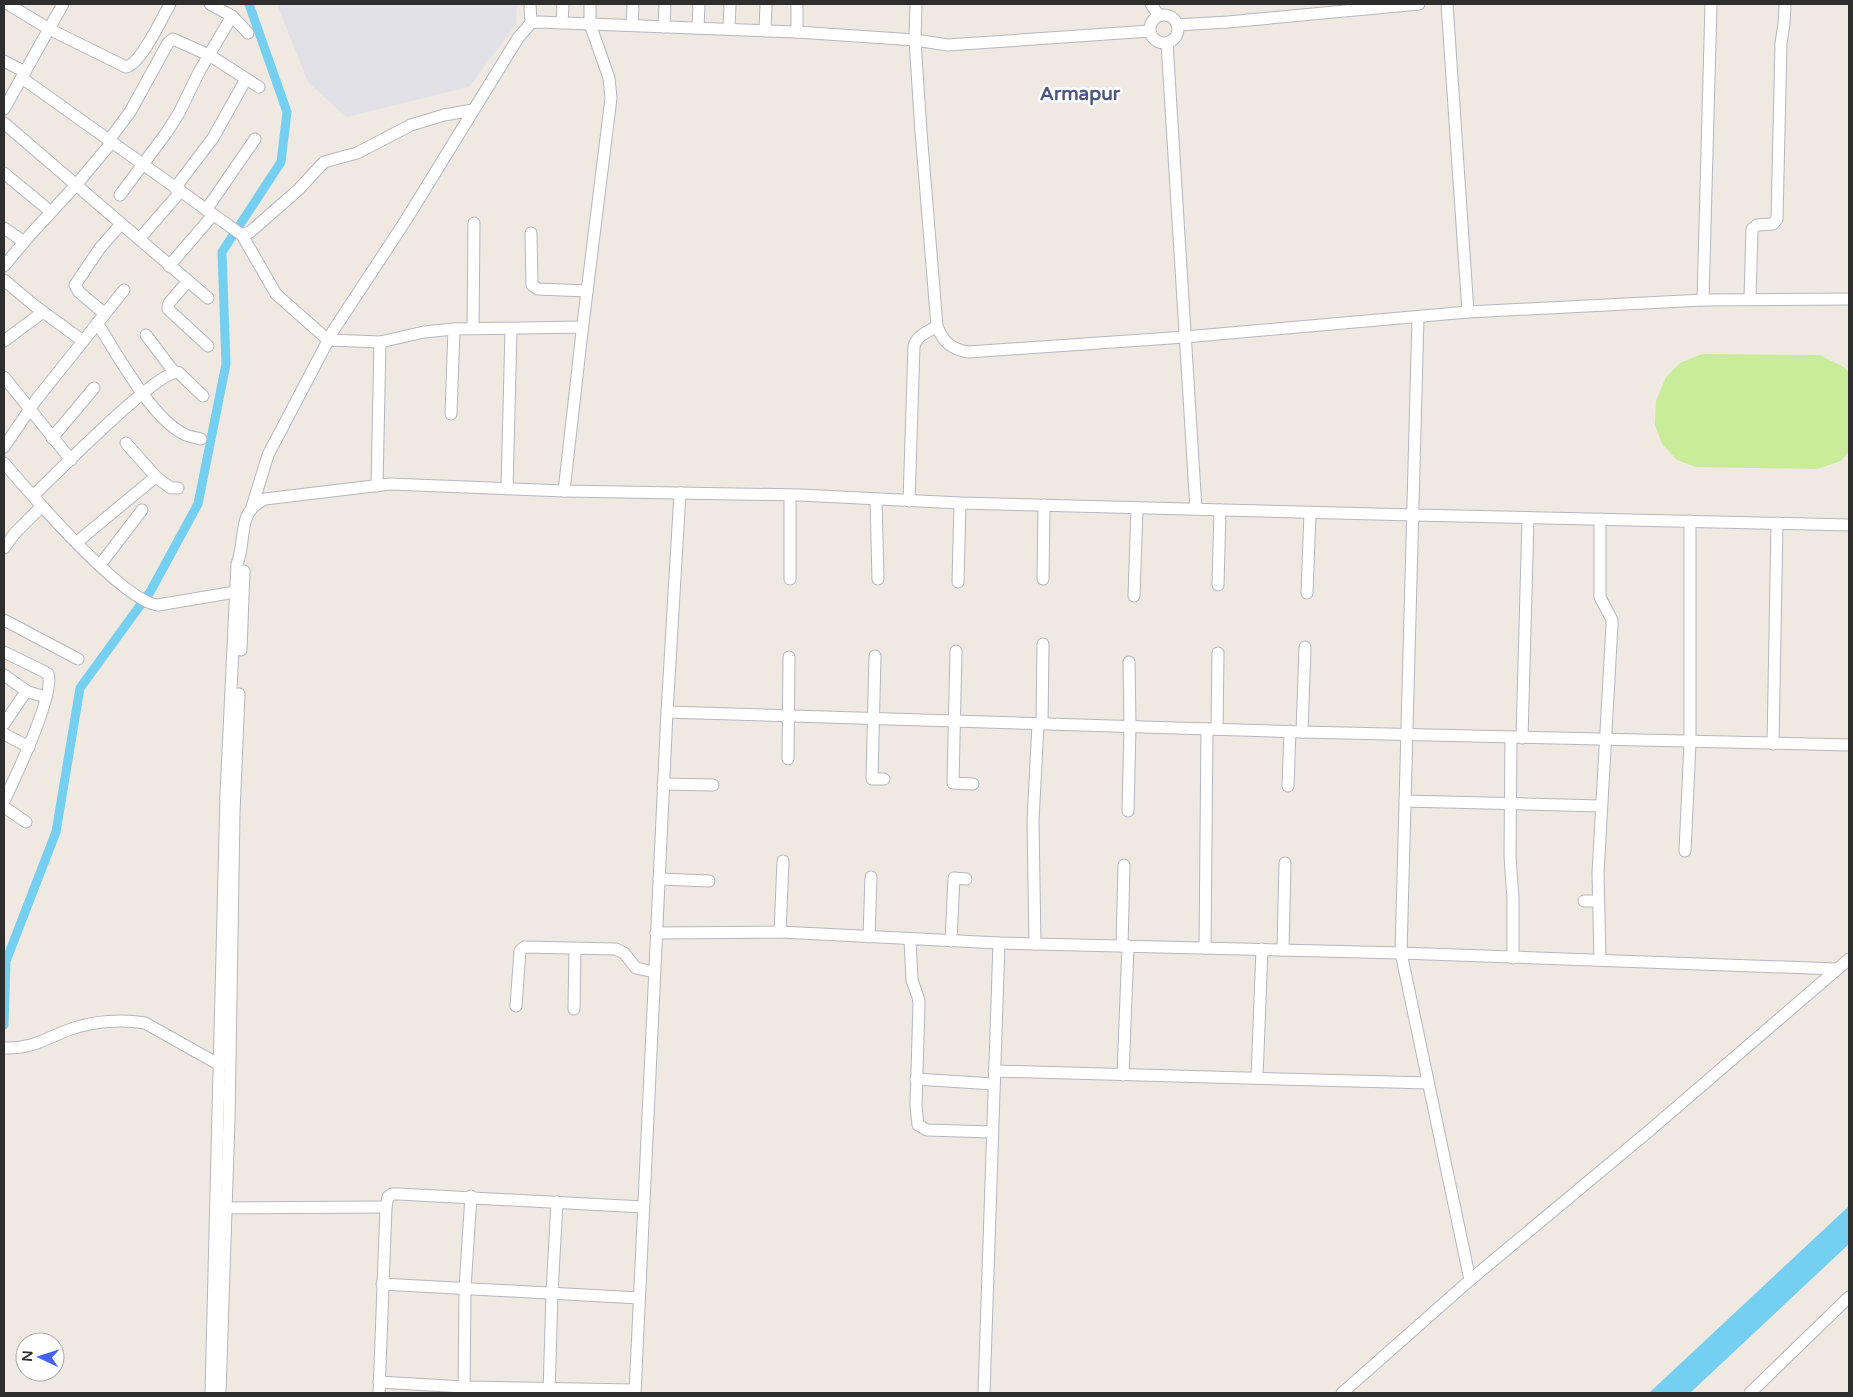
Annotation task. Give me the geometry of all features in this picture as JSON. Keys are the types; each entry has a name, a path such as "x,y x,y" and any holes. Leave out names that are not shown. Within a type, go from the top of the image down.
{"street":[{"path":"8,4 48,29 122,66 130,67 141,54 170,4"},
{"path":"4,109 63,4"},
{"path":"210,4 232,16 248,32"},
{"path":"220,1393 220,1065 226,794 235,592 237,564 241,552 244,526 268,456 328,340 406,220 518,38 530,23 530,4"},
{"path":"562,22 563,4"},
{"path":"564,490 582,327 611,98 609,78 590,24 590,4"},
{"path":"632,25 633,4"},
{"path":"664,26 665,4"},
{"path":"698,28 699,4"},
{"path":"729,29 730,4"},
{"path":"765,30 766,4"},
{"path":"797,32 798,4"},
{"path":"916,4 915,40 937,326 942,340 953,348 968,352 1185,337 1468,312 1703,300 1849,299"},
{"path":"1151,4 1159,16"},
{"path":"1177,25 1419,4"},
{"path":"1447,4 1468,312"},
{"path":"1703,300 1711,4"},
{"path":"1750,300 1752,229 1756,225 1773,224 1776,218 1781,43 1785,4"},
{"path":"120,195 179,113 232,16"},
{"path":"1159,16 1168,16 1177,25 1178,29 1175,38 1167,43 1158,42 1154,39 1150,30 1152,22 1159,16"},
{"path":"530,23 562,22 765,30 915,40 948,45 1150,30"},
{"path":"4,266 76,185 110,141 130,112 170,41 176,40 209,55 258,87"},
{"path":"1167,43 1196,509"},
{"path":"4,61 110,141 240,234 276,294 328,340 380,342 424,332 454,329 582,327"},
{"path":"138,238 141,237 178,190 213,138 246,79"},
{"path":"240,234 250,232 298,190 324,162 357,153 411,126 444,115 473,110"},
{"path":"4,123 208,298"},
{"path":"169,266 209,212 255,139"},
{"path":"4,173 51,212"},
{"path":"473,328 474,223"},
{"path":"121,224 100,248 75,285 101,319 142,393 172,425 185,434 202,439"},
{"path":"4,228 24,242"},
{"path":"531,234 532,285 538,289 587,291"},
{"path":"4,280 83,341"},
{"path":"188,281 169,303 168,309 208,346"},
{"path":"4,447 29,410 124,290"},
{"path":"4,341 43,312"},
{"path":"1418,317 1401,953 1470,1280"},
{"path":"908,501 914,346 920,336 937,326"},
{"path":"451,414 454,329"},
{"path":"507,488 511,329"},
{"path":"146,335 174,372 181,374 203,396"},
{"path":"377,486 380,342"},
{"path":"33,496 142,393 174,372"},
{"path":"4,377 71,460"},
{"path":"52,438 94,388"},
{"path":"126,443 157,478 171,488 178,488"},
{"path":"6,468 115,580 145,602 158,605 235,592"},
{"path":"77,542 148,482 157,478"},
{"path":"252,506 265,499 390,484 680,493 790,494 908,501 1137,508 1849,525"},
{"path":"643,1207 471,1196 392,1194 388,1197 386,1207 379,1388 635,1392 658,880 680,493"},
{"path":"790,494 790,579"},
{"path":"876,499 878,579"},
{"path":"958,582 960,503"},
{"path":"1043,578 1044,505"},
{"path":"4,548 15,533 42,506"},
{"path":"1134,596 1137,508"},
{"path":"100,565 142,510"},
{"path":"1218,585 1220,510"},
{"path":"1307,593 1310,512"},
{"path":"1512,958 1510,804 1516,738 1528,518"},
{"path":"1600,520 1600,597 1612,620 1598,874 1600,960"},
{"path":"1685,851 1690,743 1690,521"},
{"path":"1773,744 1777,523"},
{"path":"212,1393 221,1208 243,595 244,562 241,552"},
{"path":"4,620 78,659"},
{"path":"1035,944 1033,821 1040,724 1042,644"},
{"path":"1288,786 1305,648"},
{"path":"956,651 953,783 972,784"},
{"path":"4,652 26,661 48,674 50,680 46,698 29,747 4,801"},
{"path":"1205,948 1212,729 1218,653"},
{"path":"875,656 872,779 884,779"},
{"path":"788,759 789,657"},
{"path":"1128,811 1129,662"},
{"path":"4,676 28,692 46,698"},
{"path":"4,724 23,695 28,692"},
{"path":"667,712 1296,732 1407,733 1690,743 1849,745"},
{"path":"4,734 29,747"},
{"path":"663,784 713,785"},
{"path":"1404,801 1601,806"},
{"path":"4,807 26,822"},
{"path":"780,932 783,861"},
{"path":"1283,950 1285,863"},
{"path":"1123,1075 1124,864"},
{"path":"869,937 871,877"},
{"path":"951,941 954,878 966,879"},
{"path":"658,880 709,881"},
{"path":"1584,901 1598,901"},
{"path":"656,933 780,932 999,943 1401,953 1837,969"},
{"path":"910,939 912,980 919,1003 916,1121 922,1128 992,1132"},
{"path":"984,1393 999,943"},
{"path":"516,1006 521,948 524,947 621,950 636,968 654,972"},
{"path":"574,1009 575,949"},
{"path":"1257,1078 1262,949"},
{"path":"1342,1393 1470,1280 1649,1131 1849,959"},
{"path":"4,1048 21,1048 83,1026 135,1021 146,1023 220,1065"},
{"path":"994,1071 1428,1083"},
{"path":"916,1079 994,1084"},
{"path":"464,1390 465,1288 471,1196"},
{"path":"549,1391 557,1202"},
{"path":"221,1208 386,1207"},
{"path":"382,1284 640,1298"},
{"path":"1750,1393 1849,1297"}],"shaded area":[{"path":"278,4 517,4 516,25 469,87 346,117 308,82"}],"green space":[{"path":"1702,354 1819,355 1844,367 1849,373 1849,451 1841,461 1817,469 1696,467 1677,460 1662,444 1655,425 1656,401 1666,377 1680,363"}],"water":[{"path":"1849,1206 1849,1244 1690,1393 1649,1393"}],"waterway":[{"path":"4,1025 6,961 56,832 80,688 150,592 198,504 226,364 222,252 281,162 287,112 249,4"}],"district":[{"name":"Armapur","path":"1080,93"}]}
